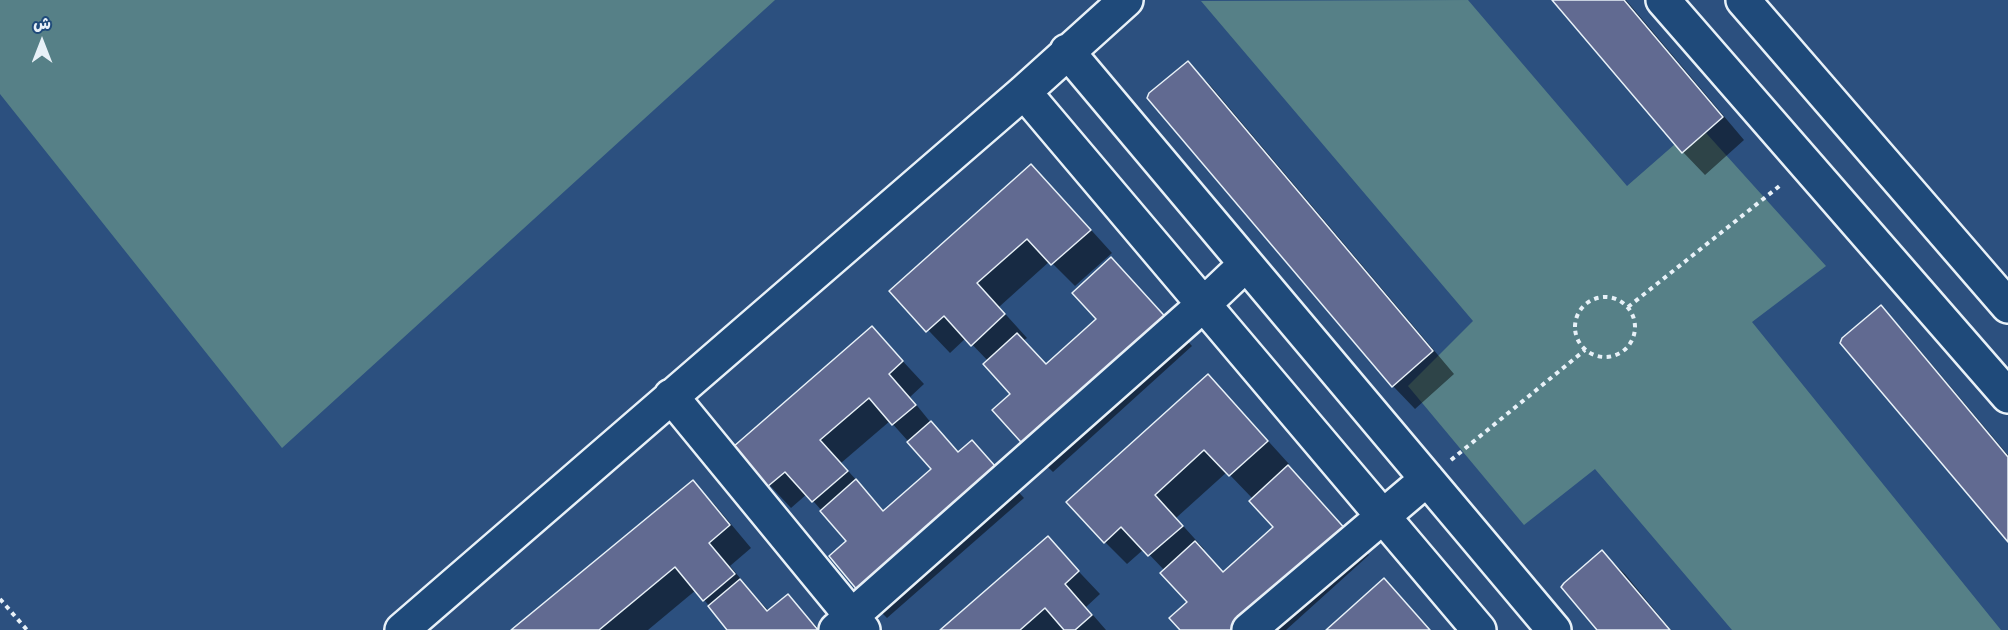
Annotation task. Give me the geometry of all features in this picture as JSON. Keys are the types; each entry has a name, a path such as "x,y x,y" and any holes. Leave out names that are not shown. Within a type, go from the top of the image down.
{"street":[{"path":"410,627 671,396 1024,92 1126,0"},
{"path":"1664,0 2008,396"},
{"path":"1743,0 2008,306"},
{"path":"1067,51 1554,630"},
{"path":"1024,92 1479,630"},
{"path":"671,396 850,626 1246,264"},
{"path":"1249,630 1427,479"}],"path":[{"path":"1628,307 1806,164"},
{"path":"1602,297 1621,301 1628,307 1636,326 1630,345 1623,353 1614,357 1593,356 1578,342 1575,322 1578,313 1585,305 1602,297"},
{"path":"1427,479 1585,350"},
{"path":"0,599 27,630"}],"green space":[{"path":"0,0 775,0 282,448 0,94"},
{"path":"1468,0 1627,186 1698,124 1826,266 1752,322 2001,630 1732,630 1595,469 1524,525 1408,386 1473,321 1201,1"}],"building":[{"path":"1552,0 1624,0 1723,117 1682,153"},
{"path":"1188,61 1433,351 1392,387 1147,98 1149,93"},
{"path":"1031,164 1091,230 1051,265 1027,239 977,283 1005,314 971,346 944,316 926,332 889,291"},
{"path":"1111,257 1171,323 1029,451 992,410 1010,394 983,364 1017,333 1046,364 1096,319 1072,293"},
{"path":"1881,305 2008,457 2008,542 1840,343 1842,338"},
{"path":"872,326 903,361 889,374 916,405 892,425 869,398 820,440 848,471 812,502 785,472 767,487 733,447"},
{"path":"1208,374 1268,441 1229,476 1204,450 1155,495 1183,526 1148,556 1121,527 1104,543 1066,502"},
{"path":"931,421 958,452 972,440 1003,475 863,597 829,556 846,541 820,511 856,479 883,511 931,469 907,442"},
{"path":"1288,465 1348,532 1239,630 1180,630 1169,618 1187,602 1160,573 1195,541 1223,572 1273,527 1249,501"},
{"path":"693,480 730,525 709,543 735,574 703,601 675,567 599,630 511,630"},
{"path":"1048,536 1079,571 1065,584 1092,615 1075,630 1064,630 1045,608 1020,630 940,630"},
{"path":"1602,550 1670,630 1597,630 1561,587"},
{"path":"1384,578 1430,630 1326,630"},
{"path":"740,579 767,611 788,594 818,630 727,630 708,606"}]}
